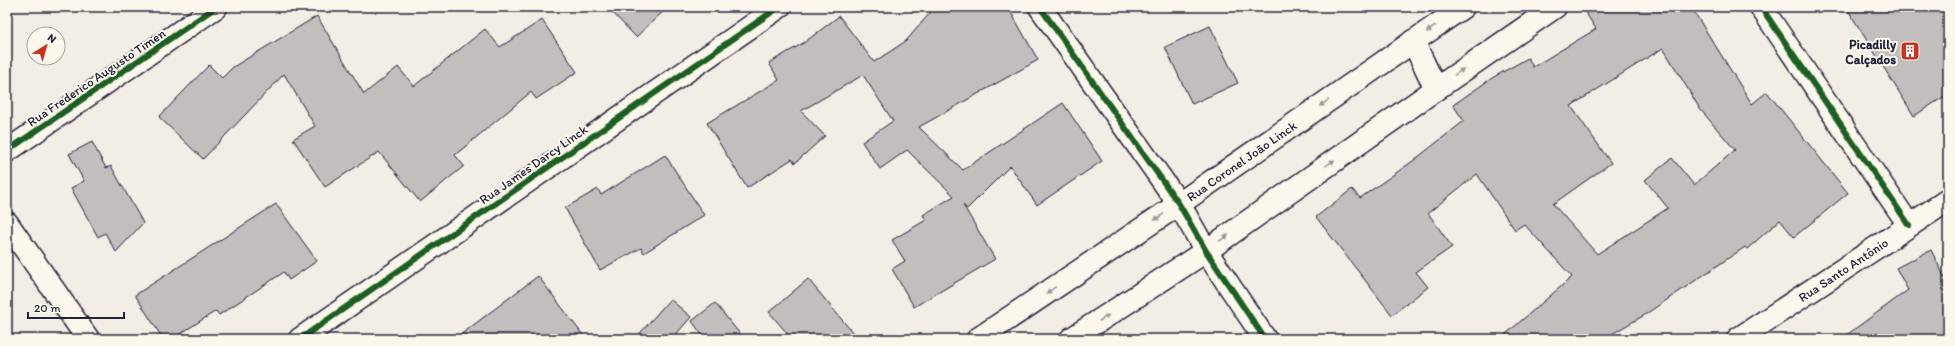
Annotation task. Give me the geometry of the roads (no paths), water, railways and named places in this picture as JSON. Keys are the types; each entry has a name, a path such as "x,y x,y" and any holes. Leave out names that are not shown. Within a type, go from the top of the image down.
{"street":[{"name":"Rua Frederico Augusto Timen","path":"7,151 216,7"},
{"name":"Rua James Darcy Linck","path":"300,339 779,7"},
{"path":"1040,7 1178,204 1206,251 1265,339"},
{"name":"Rua Coronel João Linck","path":"978,339 1178,204 1463,7"},
{"path":"1071,339 1206,251 1555,7"},
{"path":"1761,7 1909,225"},
{"path":"1413,41 1436,89"},
{"name":"Rua Santo Antônio","path":"1738,339 1948,200"},
{"path":"7,223 88,339"}],"place":[{"name":"Picadilly Calçados","path":"1910,51"}]}
